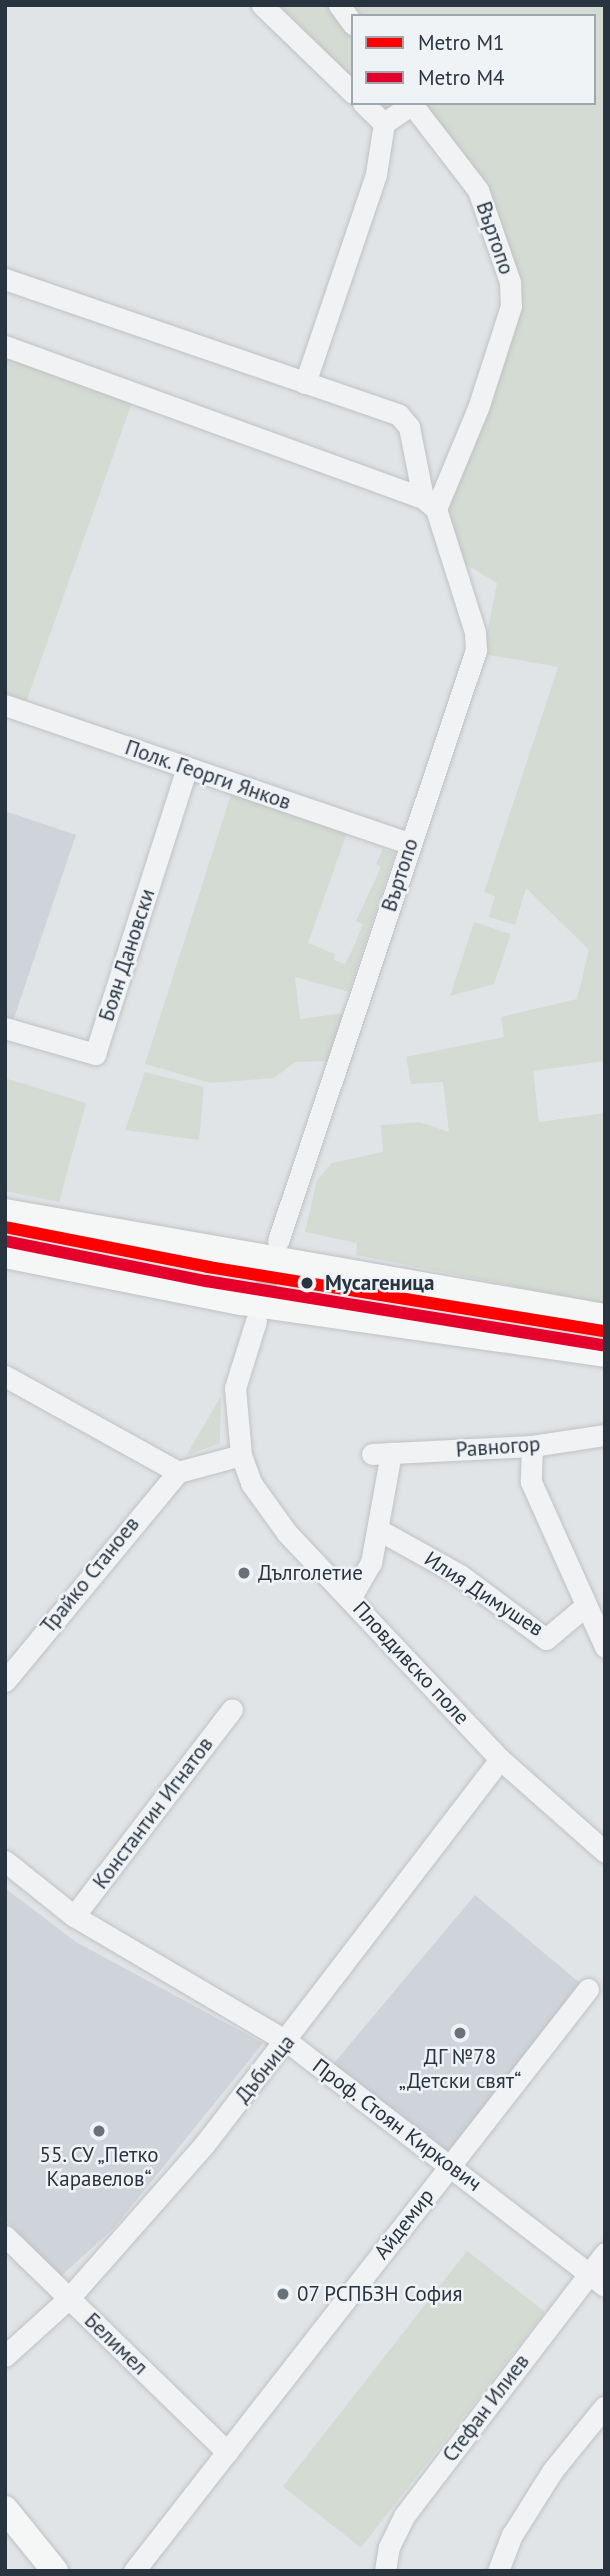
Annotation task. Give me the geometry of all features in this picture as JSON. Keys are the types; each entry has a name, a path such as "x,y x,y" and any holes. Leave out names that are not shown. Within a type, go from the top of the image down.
{"main road":[{"path":"5,1212 605,1317"},
{"path":"5,1255 242,1302 605,1354"},
{"path":"5,2509 55,2571"}],"street":[{"path":"262,5 351,91"},
{"path":"339,5 351,21"},
{"path":"365,105 384,124"},
{"path":"305,383 376,174 384,124 411,105"},
{"name":"Въртопо","path":"278,1241 475,650 475,632 429,504 482,396 511,306 510,282 478,190 413,105"},
{"path":"5,279 399,415 409,427 429,504"},
{"path":"5,346 429,504"},
{"name":"Полк. Георги Янков","path":"5,705 410,844"},
{"name":"Боян Дановски","path":"5,1028 94,1054 187,768"},
{"name":"Пловдивско поле","path":"256,1321 235,1388 241,1455 266,1507 500,1759 605,1852"},
{"path":"5,1376 178,1472 241,1455"},
{"name":"Равногор","path":"351,1597 371,1563 379,1530 382,1453 532,1446 605,1435"},
{"path":"532,1446 531,1482 583,1607 605,1647"},
{"name":"Трайко Станоев","path":"5,1681 178,1472"},
{"name":"Илия Димушев","path":"379,1530 460,1575 546,1639 583,1607"},
{"name":"Константин Игнатов","path":"74,1916 232,1709"},
{"name":"Дъбница","path":"5,2356 69,2298 288,2042 500,1759"},
{"name":"Проф. Стоян Киркович","path":"5,1861 74,1916 288,2042 597,2280"},
{"name":"Айдемир","path":"134,2571 588,1989"},
{"name":"Белимел","path":"5,2236 227,2452"},
{"name":"Стефан Илиев","path":"385,2571 389,2547 404,2516 597,2280 605,2253"},
{"path":"498,2571 512,2535 553,2470 605,2406"}],"shaded area":[{"path":"262,5 605,5 605,1061 533,1071 539,1122 605,1113 605,1304 356,1255 357,1243 305,1232 317,1180 332,1163 383,1152 381,1125 419,1122 449,1132 443,1082 411,1084 406,1057 504,1037 501,1017 577,999 589,950 526,888 515,925 489,917 495,896 484,892 558,667 483,654 497,583 455,558 445,501 510,282 478,190 413,105 596,105 596,14 351,14 351,91"},
{"path":"365,105 411,105 384,123"},
{"path":"5,346 135,394 23,711 5,705"},
{"path":"232,791 347,833 308,943 335,954 334,960 345,964 354,946 363,924 356,921 381,867 376,864 383,849 395,853 349,992 295,977 300,1019 344,1013 327,1061 295,1062 274,1078 211,1083 145,1064"},
{"path":"5,811 76,835 12,1024 5,1021"},
{"path":"474,922 511,934 494,984 450,996"},
{"path":"145,1072 204,1087 199,1140 125,1130"},
{"path":"5,1078 86,1103 59,1202 5,1191"},
{"path":"221,1396 220,1443 186,1456"},
{"name":"55. СУ „Петко Каравелов“","path":"5,1888 76,1942 263,2043 113,2229 61,2276 5,2220"},
{"name":"ДГ №78 „Детски свят“","path":"475,1895 588,1989 439,2166 327,2072"},
{"path":"467,2251 545,2312 361,2548 283,2487"}],"tunnel":[{"path":"256,1319 277,1246"}],"metro line":[{"name":"M1","path":"5,1227 208,1267 605,1331"},
{"name":"M4","path":"5,1241 206,1281 603,1345"}],"place":[{"name":"Мусагеница","path":"307,1283"},
{"name":"Дълголетие","path":"244,1573"},
{"name":"ДГ №78 „Детски свят“","path":"460,2033"},
{"name":"55. СУ „Петко Каравелов“","path":"99,2131"},
{"name":"07 РСПБЗН София","path":"283,2294"}]}
